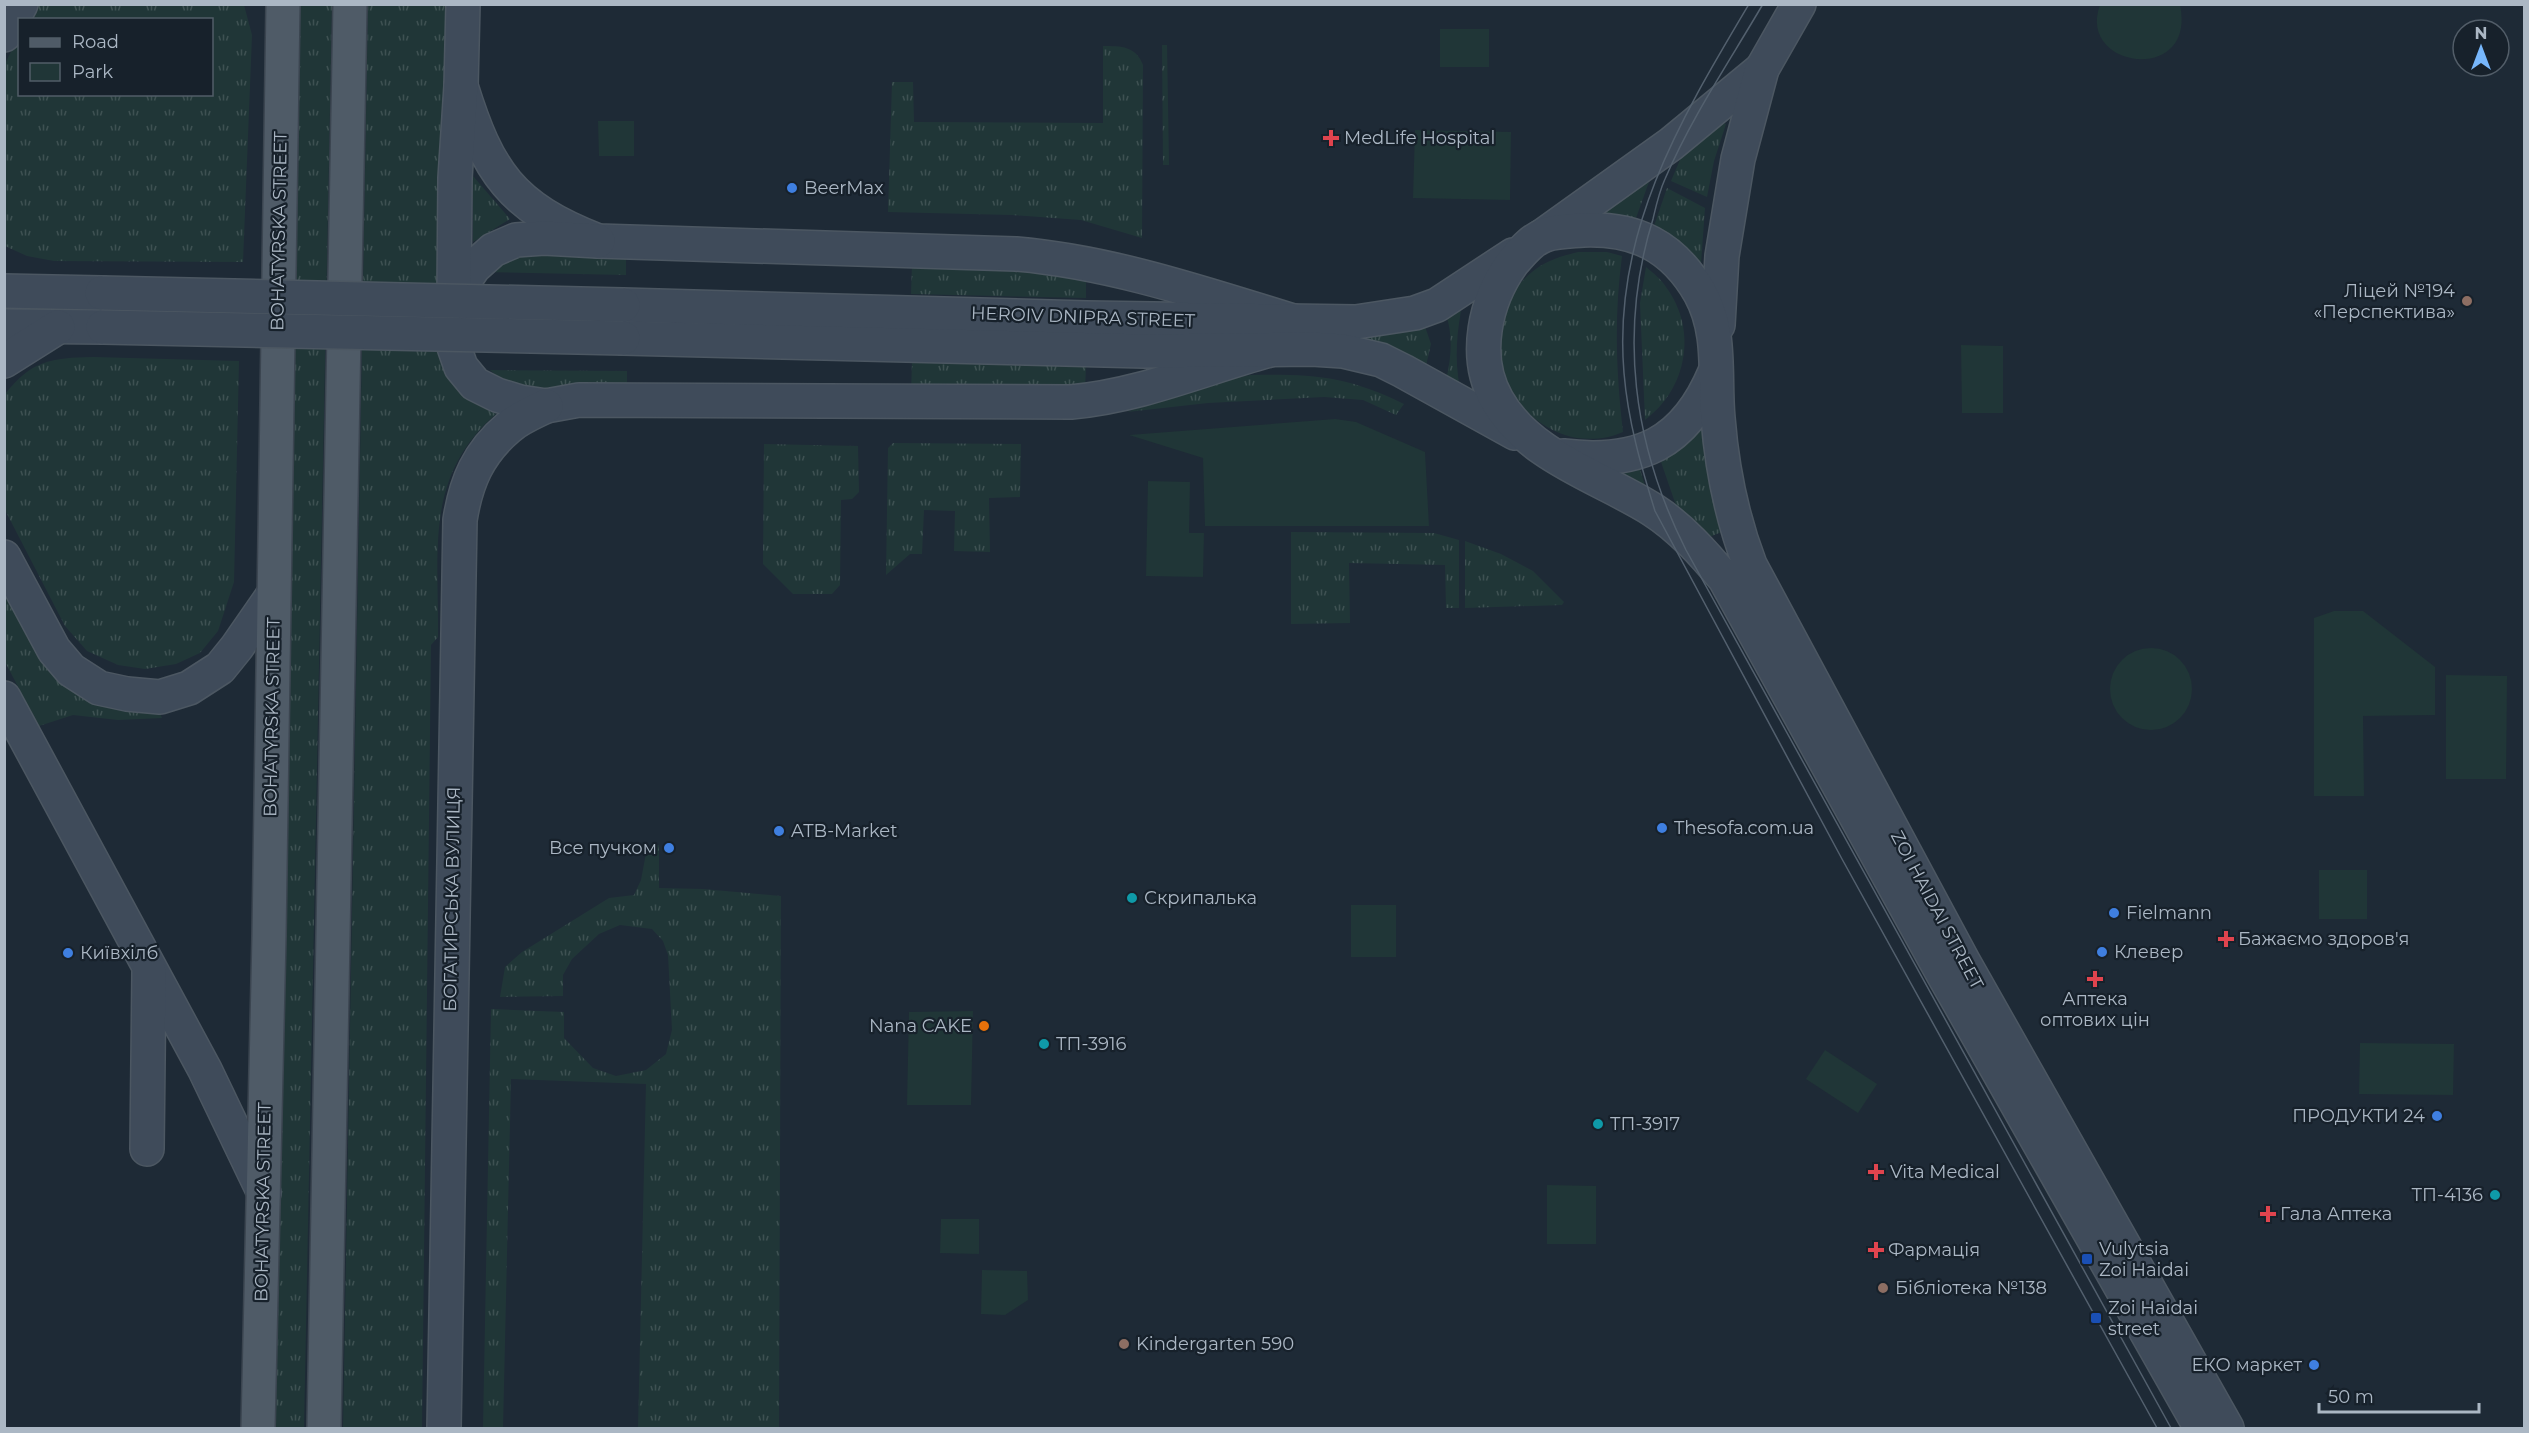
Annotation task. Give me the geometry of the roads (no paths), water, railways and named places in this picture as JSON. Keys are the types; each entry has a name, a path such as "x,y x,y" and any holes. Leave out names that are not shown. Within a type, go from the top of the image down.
{"main road":[{"path":"4,35 21,4"},
{"path":"268,4 283,48"},
{"name":"BOHATYRSKA STREET","path":"258,1428 264,1193 283,4"},
{"path":"324,1428 350,4"},
{"path":"463,4 461,86 454,178 453,344 461,367 475,384 497,395 546,406"},
{"name":"HEROIV DNIPRA STREET","path":"1717,358 1721,266 1738,159 1762,69 1799,4"},
{"name":"HEROIV DNIPRA STREET","path":"11,287 102,293 1356,322 1415,313 1437,305 1534,242 1671,144 1762,69"},
{"path":"461,86 475,130 487,157 503,180 542,216 598,241"},
{"path":"1600,230 1628,234 1646,240 1670,255 1687,273 1701,294 1708,312 1717,358 1707,392 1695,410 1671,435 1642,452 1625,457 1591,460 1545,449 1508,418 1489,380 1484,330 1492,298 1504,274 1534,242 1600,230"},
{"path":"454,296 474,267 493,250 516,240 544,238 1016,254 1053,258 1147,279 1296,322"},
{"name":"HEROIV DNIPRA STREET","path":"4,326 623,338 1122,351 1343,351 1381,360 1433,386 1545,449"},
{"path":"4,361 58,327"},
{"name":"HEROIV DNIPRA STREET","path":"546,406 579,400 1071,402 1101,400 1134,393 1270,350"},
{"name":"ZOI HAIDAI STREET","path":"1717,358 1717,416 1723,463 1738,534 1750,565 1963,961 2227,1428"},
{"name":"БОГАТИРСЬКА ВУЛИЦЯ","path":"444,1428 460,520 464,493 473,469 510,426 546,406"},
{"name":"ZOI HAIDAI STREET","path":"1545,449 1655,511 1697,547 1725,579 1942,972 2201,1428"},
{"path":"4,557 54,650 71,670 99,688 127,694 160,696 189,688 220,668 273,595"},
{"path":"4,698 205,1070 264,1193"},
{"path":"147,1149 149,970"}],"tram line":[{"path":"1749,4 1676,135 1656,180 1640,225 1629,273 1623,322 1624,373 1632,426 1645,477 1655,511 1842,859 2157,1428"},
{"path":"1763,4 1698,112 1675,156 1659,194 1642,261 1636,304 1634,346 1636,388 1643,429 1654,470 1668,510 1686,550 2171,1428"}],"place":[{"name":"MedLife Hospital","path":"1331,138"},
{"name":"BeerMax","path":"792,188"},
{"name":"Ліцей №194 «Перспектива»","path":"2467,301"},
{"name":"Thesofa.com.ua","path":"1662,828"},
{"name":"ATB-Market","path":"779,831"},
{"name":"Все пучком","path":"669,848"},
{"name":"Скрипалька","path":"1132,898"},
{"name":"Fielmann","path":"2114,913"},
{"name":"Бажаємо здоров'я","path":"2226,939"},
{"name":"Клевер","path":"2102,952"},
{"name":"Київхілб","path":"68,953"},
{"name":"Аптека оптових цін","path":"2095,979"},
{"name":"Nana CAKE","path":"984,1026"},
{"name":"ТП-3916","path":"1044,1044"},
{"name":"ПРОДУКТИ 24","path":"2437,1116"},
{"name":"ТП-3917","path":"1598,1124"},
{"name":"Vita Medical","path":"1876,1172"},
{"name":"ТП-4136","path":"2495,1195"},
{"name":"Гала Аптека","path":"2268,1214"},
{"name":"Фармація","path":"1876,1250"},
{"name":"Vulytsia Zoi Haidai","path":"2087,1259"},
{"name":"Бібліотека №138","path":"1883,1288"},
{"name":"Zoi Haidai street","path":"2096,1318"},
{"name":"Kindergarten 590","path":"1124,1344"},
{"name":"ЕКО маркет","path":"2314,1365"}]}
